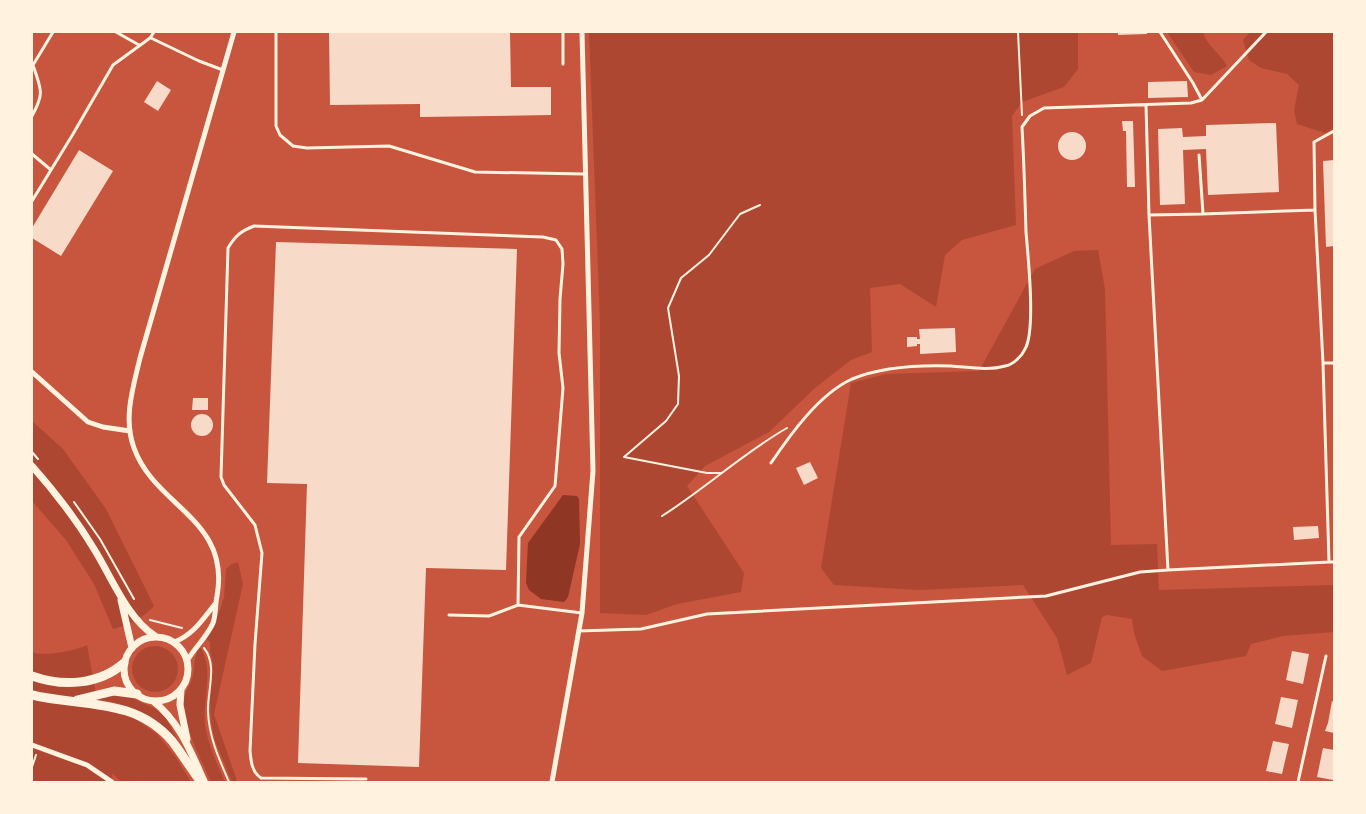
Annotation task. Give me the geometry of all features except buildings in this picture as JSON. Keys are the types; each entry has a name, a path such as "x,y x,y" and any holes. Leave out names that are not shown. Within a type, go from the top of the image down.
{"highway":[{"path":"32,676 58,682 82,682 101,678 124,663"},
{"path":"74,701 114,691 137,694"},
{"path":"32,695 121,708 145,718 172,742 203,783"}],"street":[{"path":"187,661 213,622 219,578 218,567 215,554 198,523 151,478 137,454 130,431 130,398 234,32"},
{"path":"552,783 582,613 593,471 582,32"},
{"path":"32,372 88,422 130,431"},
{"path":"32,466 82,530 121,597 144,627 155,636 174,642 185,653 188,675 181,689 180,705 188,745 203,783"},
{"path":"121,597 132,648"},
{"path":"174,642 189,634 215,604"},
{"path":"155,636 146,638 132,648 124,663 126,681 137,694 153,701 169,715 188,745"},
{"path":"153,701 169,698 181,689"},
{"path":"32,745 87,765 112,783"}],"lane":[{"path":"32,116 40,102 42,92 33,65 53,32"},
{"path":"116,32 139,45"},
{"path":"32,201 113,65 150,38 154,32"},
{"path":"276,32 276,126 280,135 293,146 307,148 389,146 475,172 586,174"},
{"path":"562,32 563,64"},
{"path":"1160,32 1193,82 1202,100"},
{"path":"771,464 788,438 818,405 834,390 852,379 886,370 942,366 989,368 1007,366 1027,348 1031,315 1022,127 1030,116 1044,108 1191,103 1202,100 1266,32"},
{"path":"150,38 199,62 223,70"},
{"path":"1146,105 1149,215 1168,570"},
{"path":"1329,562 1314,142 1335,131"},
{"path":"32,154 51,170"},
{"path":"1199,155 1203,214"},
{"path":"1149,215 1315,210"},
{"path":"366,779 261,778 252,766 250,751 255,644 262,553 255,525 220,477 228,248 242,231 254,226 543,237 556,240 562,249 563,264 559,353 563,388 555,486 519,537 518,605"},
{"path":"1323,363 1335,363"},
{"path":"578,631 641,629 707,614 1046,596 1140,572 1335,562"},
{"path":"449,615 489,616 518,605 582,613"},
{"path":"1298,783 1326,656"}],"path":[{"path":"1018,32 1022,127"},
{"path":"722,473 707,473 624,457 666,421 678,404 679,376 668,308 681,278 709,255 740,214 760,206"},
{"path":"662,516 769,438 788,427"},
{"path":"32,452 39,460"},
{"path":"72,499 100,539 135,601"},
{"path":"146,616 160,624 177,626 189,634"},
{"path":"199,644 206,650 210,664 209,728 228,783"},
{"path":"32,767 39,748"}],"shaded area":[{"path":"589,32 1078,32 1078,69 1064,87 1022,102 1012,116 1016,225 962,240 945,255 936,307 900,284 870,288 872,352 851,360 815,388 769,432 705,466 687,486 744,573 741,592 677,604 646,615 600,613 600,323"},
{"path":"1167,32 1203,32 1207,41 1227,66 1211,75 1194,72"},
{"path":"1250,32 1334,32 1334,128 1325,133 1297,124 1294,110 1299,85 1287,74 1261,68 1249,60 1243,40"},
{"path":"1098,250 1105,289 1111,545 1157,544 1159,590 1334,585 1334,632 1283,636 1251,644 1246,656 1162,671 1142,656 1132,619 1107,615 1102,617 1091,663 1067,675 1057,638 1023,585 919,590 834,585 821,568 851,383 886,374 979,371 1035,269 1074,251"},
{"path":"32,421 63,449 106,509 154,606 146,614 124,626 113,629 94,584 66,540 32,501"},
{"path":"563,495 577,496 579,499 580,544 568,597 564,602 541,599 529,590 526,583 528,543"},
{"path":"238,562 243,584 214,714 237,781 232,782 215,741 211,721 213,665 210,642 206,639 224,597 226,569"},
{"path":"87,645 97,699 116,694 125,695 156,709 166,718 179,743 141,714 121,704 97,700 112,711 133,717 157,734 175,756 191,782 121,782 112,773 113,782 32,782 32,652 59,653"},
{"path":"155,646 171,653 178,669 171,685 155,692 139,685 132,669 139,653"},
{"path":"200,647 207,665 206,732 225,782 211,782 193,743 186,721 184,698 192,679"}]}
